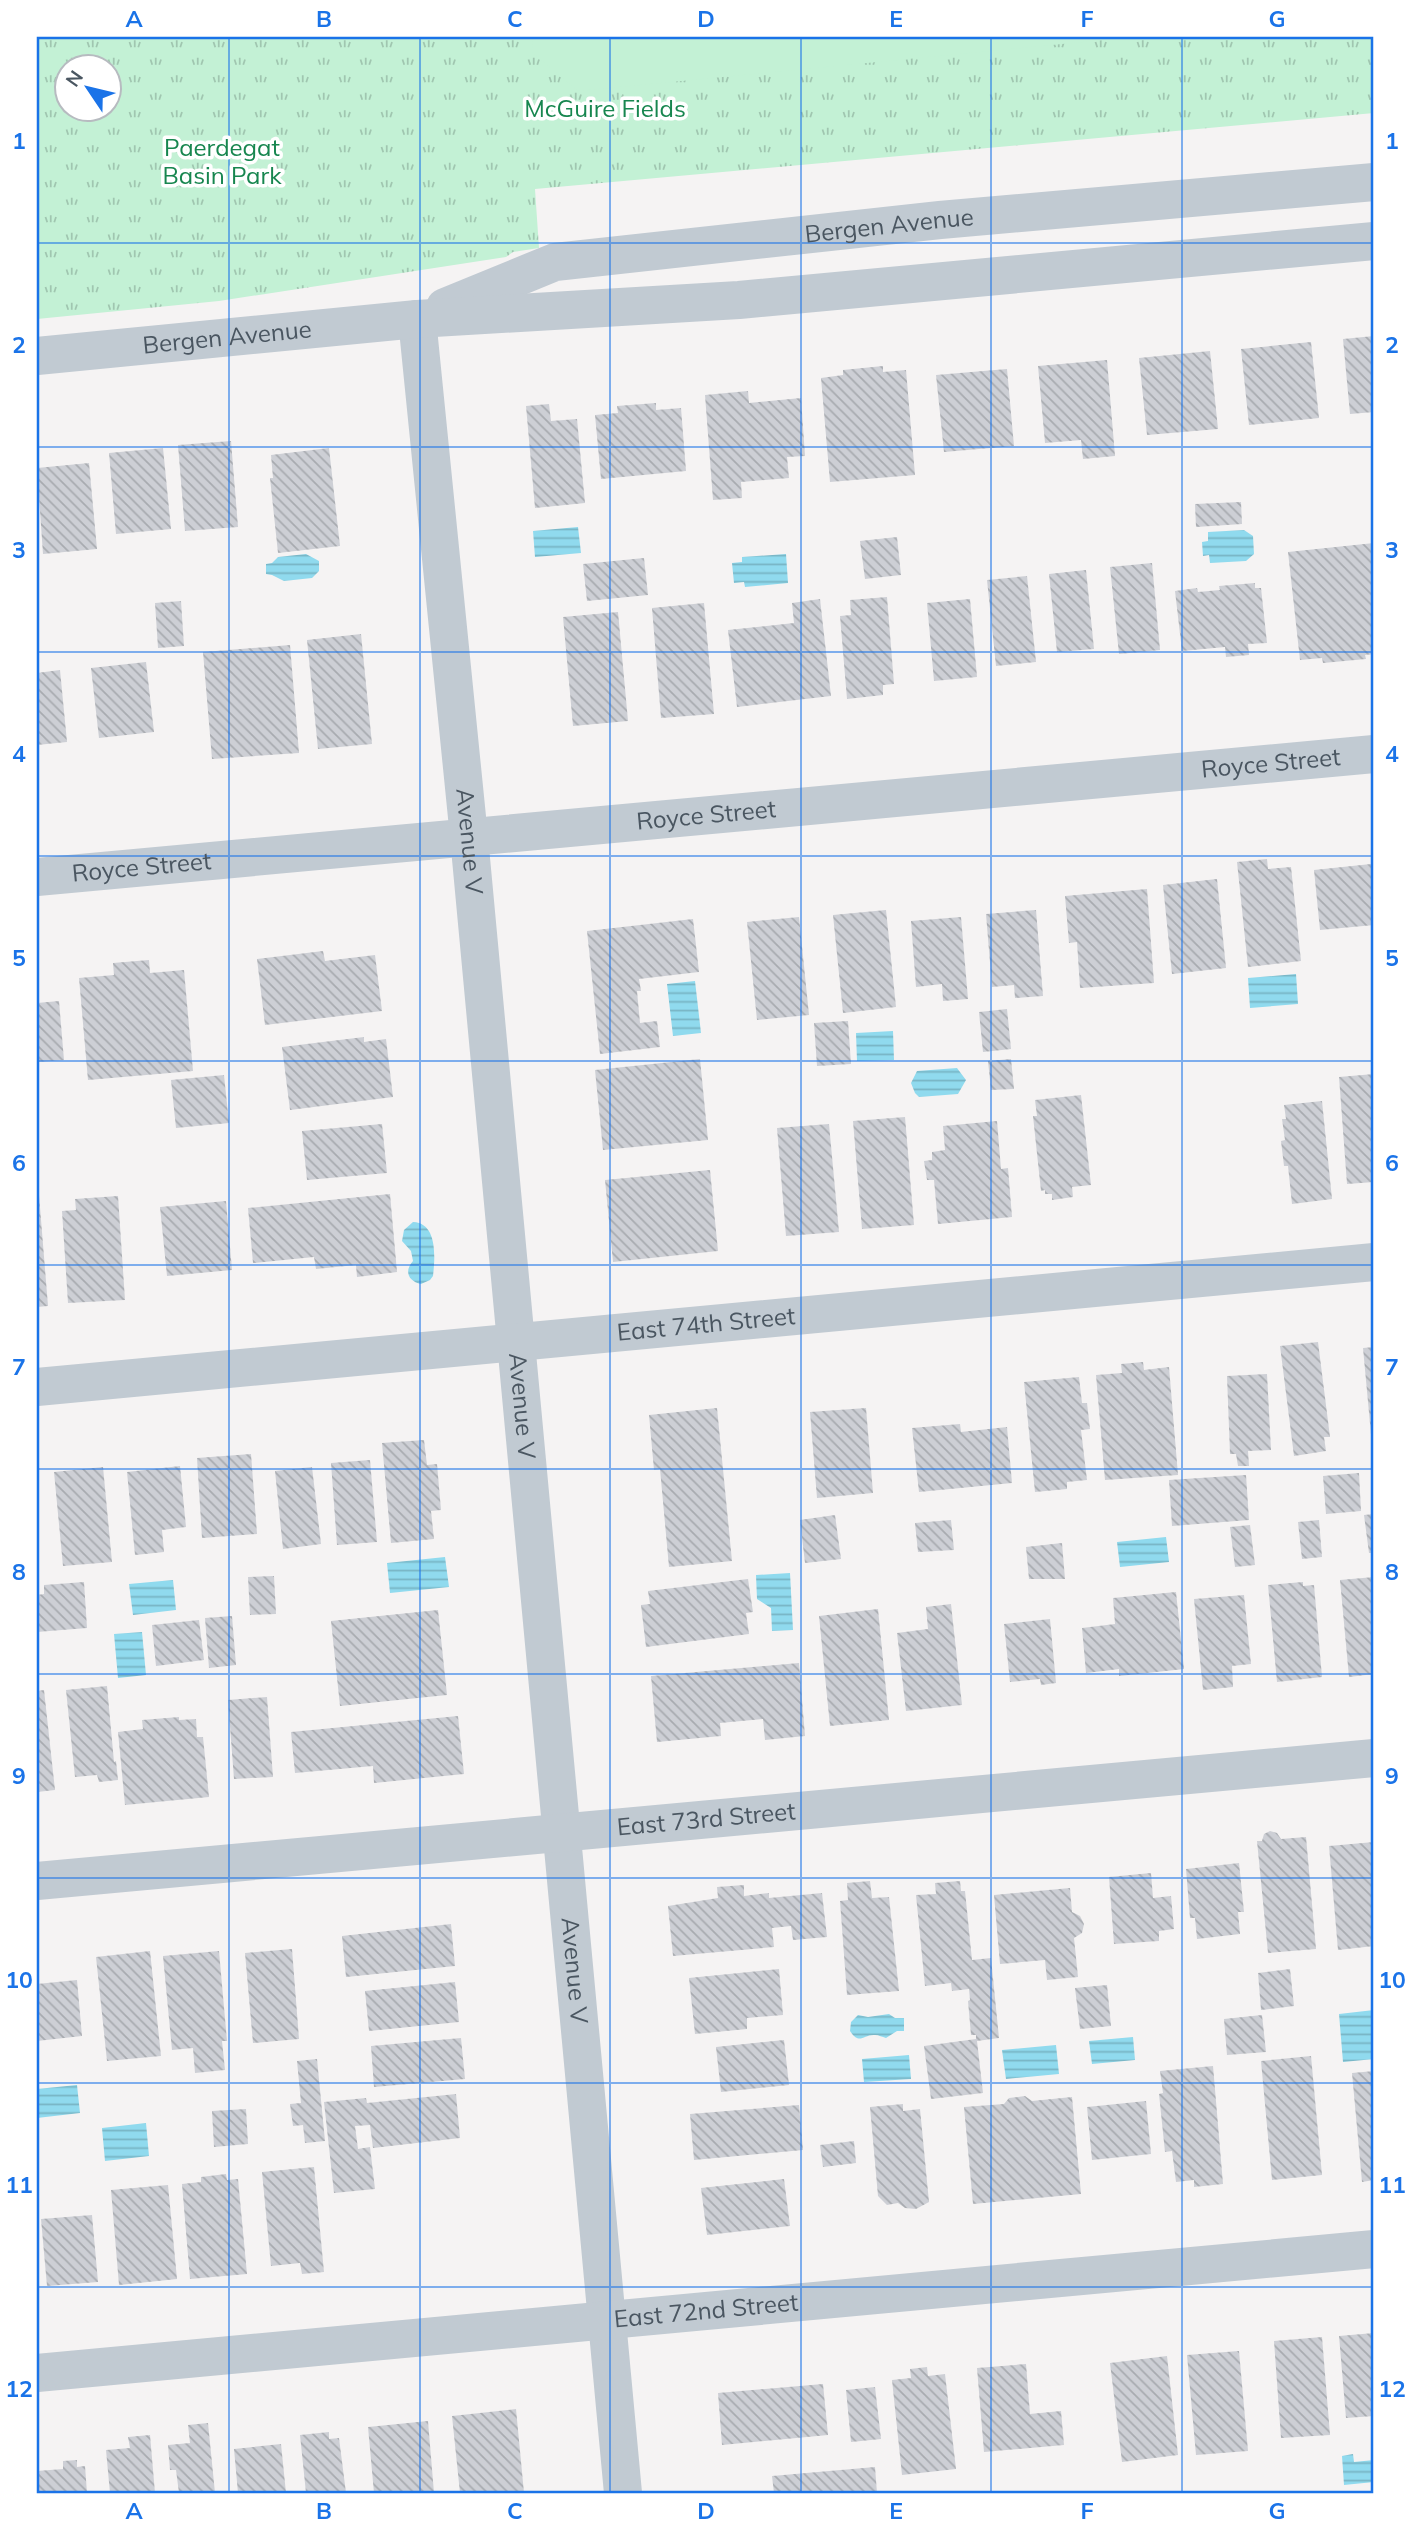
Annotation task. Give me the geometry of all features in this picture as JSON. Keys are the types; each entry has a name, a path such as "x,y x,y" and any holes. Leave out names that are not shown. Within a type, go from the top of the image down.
{"street":[{"name":"Bergen Avenue","path":"417,319 555,262 940,220 1374,182"},
{"name":"Bergen Avenue","path":"37,356 417,319 739,300 1374,241"},
{"name":"Avenue V","path":"417,319 469,837 623,2493"},
{"name":"Royce Street","path":"37,877 1374,754"},
{"name":"East 74th Street","path":"37,1387 1374,1262"},
{"name":"East 73rd Street","path":"37,1881 1374,1758"},
{"name":"East 72nd Street","path":"37,2373 1374,2249"}],"green space":[{"path":"37,37 1374,37 1374,113 535,189 539,248 513,252 506,257 219,301 37,319"},
{"path":"532,37 1134,37 578,91 533,53"}],"water":[{"path":"578,527 581,553 535,557 533,531"},
{"path":"1244,530 1253,536 1254,554 1246,561 1210,563 1209,555 1203,556 1202,542 1208,541 1208,532"},
{"path":"306,554 319,561 319,571 312,578 284,581 266,574 266,564 272,563 278,557"},
{"path":"786,554 788,583 745,587 744,582 734,583 732,563 742,562 742,557"},
{"path":"1296,974 1298,1004 1250,1008 1248,978"},
{"path":"695,981 701,1033 673,1036 667,984"},
{"path":"893,1031 894,1060 857,1061 856,1033"},
{"path":"957,1068 966,1080 958,1094 919,1097 915,1093 911,1083 917,1071"},
{"path":"413,1222 427,1228 433,1243 433,1276 421,1284 413,1281 409,1275 413,1261 411,1251 402,1241 404,1230"},
{"path":"1166,1537 1169,1562 1120,1567 1117,1542"},
{"path":"445,1557 449,1587 390,1593 387,1563"},
{"path":"790,1573 793,1630 772,1631 771,1608 757,1599 756,1575"},
{"path":"173,1580 176,1610 133,1615 129,1584"},
{"path":"142,1632 146,1675 118,1678 114,1634"},
{"path":"1374,2010 1374,2059 1343,2062 1339,2014"},
{"path":"889,2014 895,2018 904,2018 904,2031 897,2031 886,2038 871,2035 859,2039 850,2031 851,2022 858,2015 868,2017"},
{"path":"1133,2037 1135,2060 1092,2064 1089,2041"},
{"path":"1056,2045 1059,2074 1006,2079 1002,2050"},
{"path":"909,2055 911,2079 864,2082 862,2059"},
{"path":"77,2085 80,2113 37,2118 37,2089"},
{"path":"146,2123 149,2156 105,2161 102,2128"},
{"path":"1353,2454 1354,2462 1374,2460 1374,2482 1344,2485 1342,2456"}],"building":[{"path":"1374,336 1374,412 1350,414 1343,339"},
{"path":"1311,342 1319,418 1249,425 1241,349"},
{"path":"1210,351 1218,429 1147,435 1139,358"},
{"path":"1107,360 1115,456 1083,459 1081,440 1045,443 1038,366"},
{"path":"883,366 883,372 906,370 915,475 830,482 821,378 843,375 843,370"},
{"path":"1007,369 1014,446 944,452 936,375"},
{"path":"748,391 749,403 801,398 805,456 787,457 789,478 741,482 742,498 713,500 705,395"},
{"path":"656,403 656,410 681,408 686,471 601,479 595,415 618,413 617,406"},
{"path":"549,404 551,421 577,419 585,503 535,508 526,406"},
{"path":"231,441 238,527 185,531 178,445"},
{"path":"163,448 171,529 116,534 109,453"},
{"path":"329,448 340,546 278,553 270,478 273,478 271,455"},
{"path":"89,463 97,549 43,554 37,468"},
{"path":"1241,502 1242,524 1196,527 1195,504"},
{"path":"897,537 901,575 865,579 860,541"},
{"path":"1374,543 1374,654 1365,655 1366,659 1323,663 1322,658 1300,660 1288,552"},
{"path":"644,558 648,595 587,601 583,564"},
{"path":"1152,563 1160,650 1119,654 1110,567"},
{"path":"1086,570 1094,649 1057,652 1049,574"},
{"path":"1027,576 1036,662 996,666 987,580"},
{"path":"1255,583 1255,588 1261,588 1267,643 1248,644 1249,655 1226,657 1225,647 1182,651 1175,591 1197,588 1198,592 1220,590 1219,586"},
{"path":"887,597 894,684 883,685 883,695 847,699 840,616 851,615 850,600"},
{"path":"820,599 831,696 737,707 728,630 794,623 792,603"},
{"path":"970,599 977,677 934,681 927,603"},
{"path":"181,601 184,646 158,648 155,603"},
{"path":"704,603 714,714 661,718 652,608"},
{"path":"618,612 628,721 573,726 563,617"},
{"path":"361,634 372,744 318,749 307,640"},
{"path":"290,645 299,753 212,759 203,652"},
{"path":"146,662 154,732 99,738 91,668"},
{"path":"60,670 67,742 37,745 37,673"},
{"path":"1267,859 1268,869 1291,867 1301,961 1248,967 1237,862"},
{"path":"1371,864 1374,925 1320,930 1314,870"},
{"path":"1217,879 1226,968 1172,974 1163,885"},
{"path":"1147,889 1154,983 1080,988 1077,942 1069,943 1065,896"},
{"path":"886,910 896,1007 843,1013 833,915"},
{"path":"1036,910 1043,996 1015,998 1014,985 992,987 986,914"},
{"path":"799,917 809,1015 757,1020 747,922"},
{"path":"961,917 968,999 943,1001 942,984 916,987 911,921"},
{"path":"693,919 699,972 639,979 641,991 637,991 640,1023 657,1021 660,1047 600,1054 587,931"},
{"path":"323,951 325,961 375,955 382,1011 265,1025 257,959"},
{"path":"149,960 150,973 184,970 193,1071 88,1080 79,978 114,975 113,963"},
{"path":"59,1001 64,1060 37,1062 37,1003"},
{"path":"1007,1009 1011,1049 983,1052 979,1012"},
{"path":"848,1021 851,1064 817,1066 814,1023"},
{"path":"364,1037 364,1042 386,1039 393,1097 290,1110 282,1047"},
{"path":"700,1059 708,1140 603,1150 595,1070"},
{"path":"1011,1059 1014,1089 991,1090 988,1061"},
{"path":"1374,1074 1374,1182 1347,1184 1339,1077"},
{"path":"224,1075 229,1123 176,1128 171,1080"},
{"path":"1081,1095 1091,1185 1072,1187 1073,1197 1052,1200 1052,1194 1041,1191 1033,1116 1037,1116 1035,1100"},
{"path":"1322,1101 1332,1199 1292,1204 1288,1166 1284,1166 1281,1141 1285,1140 1282,1119 1286,1119 1284,1105"},
{"path":"905,1117 914,1225 862,1229 853,1121"},
{"path":"997,1121 1001,1169 1008,1168 1012,1217 938,1224 934,1180 927,1180 924,1161 932,1160 932,1152 945,1150 943,1126"},
{"path":"382,1124 387,1173 307,1180 302,1131"},
{"path":"829,1124 839,1232 786,1236 777,1128"},
{"path":"710,1170 718,1251 613,1262 605,1180"},
{"path":"390,1194 397,1272 357,1277 356,1265 316,1269 314,1257 253,1263 248,1208"},
{"path":"37,1195 48,1306 37,1307"},
{"path":"118,1196 125,1300 68,1303 62,1211 76,1210 75,1199"},
{"path":"226,1201 232,1270 167,1276 160,1207"},
{"path":"1318,1342 1330,1437 1324,1437 1326,1451 1294,1456 1280,1346"},
{"path":"1374,1347 1374,1445 1372,1445 1363,1348"},
{"path":"1143,1362 1144,1370 1169,1367 1178,1475 1105,1480 1096,1375 1122,1373 1121,1364"},
{"path":"1267,1374 1271,1450 1248,1451 1249,1466 1238,1466 1236,1454 1230,1454 1227,1376"},
{"path":"1079,1377 1082,1403 1087,1403 1090,1429 1081,1430 1087,1480 1067,1482 1067,1489 1035,1492 1024,1382"},
{"path":"717,1408 732,1561 669,1567 660,1469 654,1470 649,1415"},
{"path":"866,1408 873,1493 817,1498 810,1412"},
{"path":"960,1424 961,1432 1007,1427 1012,1483 919,1492 912,1428"},
{"path":"424,1440 427,1465 437,1464 441,1510 431,1511 434,1539 391,1543 382,1443"},
{"path":"251,1454 257,1534 202,1538 197,1458"},
{"path":"370,1460 377,1542 337,1545 331,1463"},
{"path":"180,1466 186,1527 162,1530 164,1552 135,1555 127,1472"},
{"path":"103,1467 112,1562 63,1566 54,1472"},
{"path":"312,1467 321,1544 283,1549 275,1471"},
{"path":"1359,1473 1361,1511 1326,1514 1323,1476"},
{"path":"1246,1475 1249,1520 1172,1526 1169,1480"},
{"path":"1374,1514 1374,1553 1369,1553 1364,1515"},
{"path":"835,1515 841,1559 805,1563 800,1520"},
{"path":"951,1520 954,1550 918,1552 915,1523"},
{"path":"1319,1520 1322,1557 1302,1559 1298,1522"},
{"path":"1250,1525 1255,1565 1235,1567 1230,1527"},
{"path":"1062,1543 1065,1579 1029,1579 1026,1547"},
{"path":"274,1576 276,1614 250,1615 248,1577"},
{"path":"1374,1577 1374,1674 1349,1677 1340,1580"},
{"path":"748,1579 753,1612 746,1613 749,1634 646,1647 641,1605 650,1604 648,1591"},
{"path":"84,1582 87,1628 37,1632 37,1595 44,1594 44,1585"},
{"path":"1303,1582 1303,1586 1314,1585 1322,1677 1277,1682 1268,1585"},
{"path":"1176,1592 1184,1669 1119,1676 1119,1669 1086,1673 1082,1628 1115,1624 1113,1598"},
{"path":"1244,1595 1251,1664 1232,1666 1233,1687 1203,1690 1194,1599"},
{"path":"951,1604 962,1705 906,1711 897,1633 928,1629 926,1607"},
{"path":"878,1609 889,1720 830,1726 819,1616"},
{"path":"438,1610 447,1695 340,1706 331,1621"},
{"path":"232,1616 236,1665 209,1668 205,1618"},
{"path":"1050,1619 1056,1683 1041,1685 1040,1679 1010,1682 1004,1624"},
{"path":"199,1620 204,1660 156,1666 152,1625"},
{"path":"799,1663 805,1736 765,1740 763,1719 720,1723 721,1736 657,1742 651,1676"},
{"path":"107,1686 118,1780 99,1782 97,1775 75,1777 66,1690"},
{"path":"44,1690 55,1790 37,1792 37,1691"},
{"path":"267,1697 273,1777 234,1779 228,1700"},
{"path":"458,1716 464,1774 374,1783 373,1766 295,1773 291,1732"},
{"path":"179,1717 179,1720 196,1719 197,1737 203,1737 209,1797 125,1805 118,1732 143,1729 142,1720"},
{"path":"1270,1831 1277,1833 1281,1839 1306,1837 1316,1949 1268,1953 1257,1841 1262,1841 1264,1834"},
{"path":"1374,1842 1374,1946 1338,1950 1329,1846"},
{"path":"1239,1863 1244,1912 1238,1912 1240,1934 1197,1939 1195,1918 1190,1918 1186,1869"},
{"path":"1151,1873 1153,1898 1171,1896 1174,1929 1159,1931 1159,1941 1114,1944 1109,1877"},
{"path":"870,1881 872,1898 889,1897 899,1991 847,1995 840,1901 848,1900 847,1883"},
{"path":"960,1881 961,1891 965,1891 972,1960 991,1958 999,2038 977,2041 983,2093 931,2099 924,2046 976,2039 976,2035 971,2035 969,1989 952,1991 951,1983 925,1986 916,1895 936,1894 935,1883"},
{"path":"744,1885 744,1896 769,1893 769,1898 822,1893 827,1937 793,1940 791,1926 772,1928 774,1947 673,1956 668,1906 718,1898 717,1887"},
{"path":"1070,1888 1072,1912 1080,1916 1084,1924 1082,1933 1074,1938 1078,1977 1047,1980 1045,1960 1000,1964 994,1895"},
{"path":"451,1924 455,1966 346,1977 342,1936"},
{"path":"292,1949 299,2039 253,2043 245,1953"},
{"path":"150,1951 161,2056 107,2061 96,1957"},
{"path":"219,1951 227,2041 222,2041 225,2070 195,2073 193,2048 172,2050 163,1956"},
{"path":"779,1969 783,2015 747,2018 747,2029 695,2034 689,1978"},
{"path":"1290,1969 1294,2006 1261,2010 1258,1973"},
{"path":"77,1980 82,2036 37,2041 37,1984"},
{"path":"455,1982 459,2022 369,2031 365,1991"},
{"path":"1107,1985 1111,2026 1080,2029 1075,1988"},
{"path":"1262,2015 1266,2052 1227,2055 1224,2019"},
{"path":"461,2038 465,2079 374,2087 371,2046"},
{"path":"784,2040 789,2085 721,2092 716,2047"},
{"path":"1311,2056 1322,2175 1272,2180 1261,2061"},
{"path":"317,2059 325,2141 305,2143 303,2125 293,2126 290,2104 301,2103 297,2061"},
{"path":"1213,2066 1223,2184 1194,2187 1194,2180 1176,2182 1172,2151 1165,2152 1159,2094 1163,2093 1160,2071"},
{"path":"1374,2071 1374,2180 1362,2182 1352,2073"},
{"path":"456,2094 460,2138 373,2148 370,2125 355,2126 358,2149 370,2147 375,2189 334,2193 324,2102 366,2098 367,2103"},
{"path":"1025,2096 1032,2101 1072,2097 1081,2194 973,2204 964,2107 1004,2104 1009,2098"},
{"path":"1146,2101 1151,2154 1092,2160 1087,2107"},
{"path":"903,2104 903,2111 920,2109 929,2202 916,2209 905,2208 898,2203 887,2205 878,2196 870,2107"},
{"path":"799,2105 803,2150 694,2160 690,2114"},
{"path":"246,2109 248,2144 214,2147 212,2111"},
{"path":"854,2141 856,2163 823,2167 820,2145"},
{"path":"314,2167 324,2272 302,2274 300,2263 271,2266 262,2172"},
{"path":"226,2174 227,2180 238,2179 247,2274 190,2279 182,2184 201,2182 201,2177"},
{"path":"784,2179 790,2226 707,2235 701,2188"},
{"path":"168,2185 177,2279 119,2285 111,2190"},
{"path":"92,2215 98,2282 47,2286 41,2219"},
{"path":"1374,2333 1374,2416 1346,2418 1339,2336"},
{"path":"1322,2337 1330,2435 1281,2438 1274,2341"},
{"path":"1239,2351 1248,2451 1196,2455 1187,2355"},
{"path":"1167,2356 1178,2455 1122,2462 1110,2363"},
{"path":"1026,2364 1030,2414 1061,2411 1064,2445 984,2452 977,2368"},
{"path":"927,2367 928,2376 945,2374 956,2469 902,2475 892,2380 911,2378 910,2369"},
{"path":"823,2384 828,2435 722,2445 718,2393"},
{"path":"875,2387 881,2439 851,2442 846,2390"},
{"path":"516,2409 524,2493 460,2493 452,2416"},
{"path":"428,2421 434,2493 374,2493 368,2427"},
{"path":"208,2423 215,2493 179,2493 176,2470 170,2470 168,2445 190,2443 188,2425"},
{"path":"329,2432 329,2439 339,2438 346,2493 306,2493 300,2435"},
{"path":"150,2435 155,2493 110,2493 106,2450 130,2448 128,2437"},
{"path":"281,2444 286,2493 238,2493 234,2449"},
{"path":"77,2460 77,2467 85,2466 87,2493 37,2493 37,2471 63,2469 63,2461"},
{"path":"875,2467 877,2493 774,2493 772,2476"}],"park label":[{"name":"McGuire Fields","path":"605,109"},
{"name":"Paerdegat Basin Park","path":"222,162"}]}
